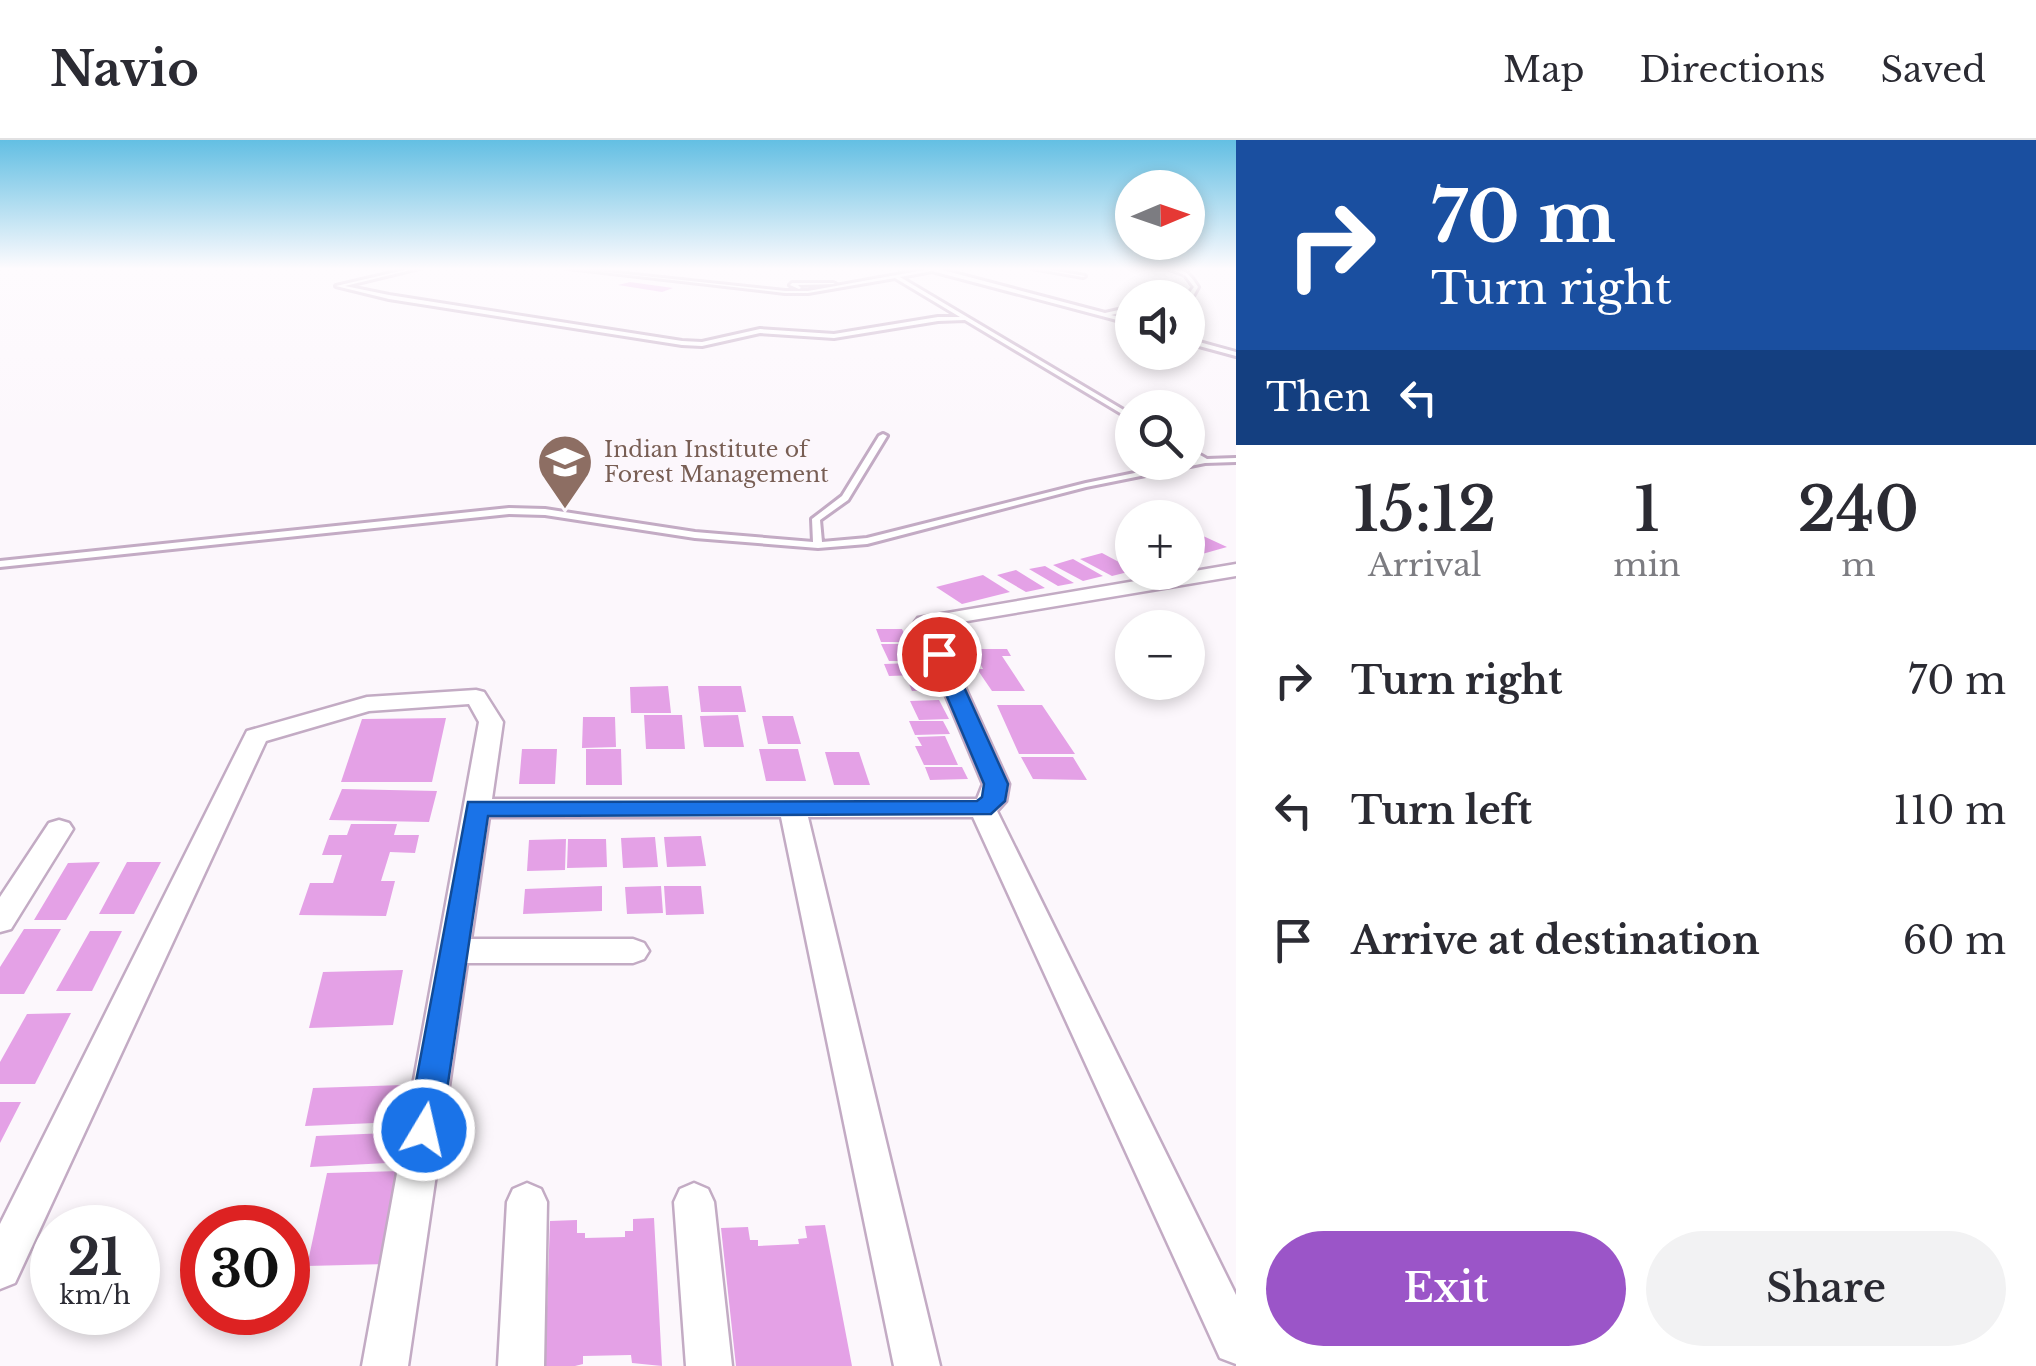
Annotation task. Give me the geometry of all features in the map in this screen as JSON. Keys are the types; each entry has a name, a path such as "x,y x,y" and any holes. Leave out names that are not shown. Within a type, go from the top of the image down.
{"street":[{"path":"477,808 982,808 993,801 996,784 925,622 1236,570"},
{"path":"0,1268 256,736 367,704 476,697 490,722 385,1366"},
{"path":"982,808 1236,1342"},
{"path":"793,810 918,1366"},
{"path":"0,921 60,830"},
{"path":"454,951 633,951"},
{"path":"520,1366 527,1202"},
{"path":"694,1202 709,1366"}],"lane":[{"path":"569,325 702,344 760,331 834,336 900,325"},
{"path":"977,325 1115,408"},
{"path":"1205,344 1236,352"},
{"path":"818,545 816,519 845,498 883,436"},
{"path":"1205,461 1236,460"},
{"path":"0,564 509,511 545,512 695,536 818,545 867,541 1115,479"}],"building":[{"path":"1205,537 1227,547 1205,553"},
{"path":"1102,553 1115,560 1115,575 1112,576 1080,559"},
{"path":"1073,559 1103,576 1083,581 1053,565"},
{"path":"1045,566 1074,583 1058,586 1029,569"},
{"path":"1016,570 1045,588 1026,592 997,575"},
{"path":"983,575 1010,592 962,604 936,587"},
{"path":"876,629 902,629 908,642 881,642"},
{"path":"881,644 909,644 917,661 889,661"},
{"path":"972,649 1007,649 1011,656 1002,656 1025,691 992,691 977,669 983,669"},
{"path":"913,663 919,675 889,676 884,664"},
{"path":"906,677 925,677 932,690 912,691"},
{"path":"668,686 671,713 631,713 630,687"},
{"path":"698,686 741,686 746,712 701,712"},
{"path":"939,700 949,719 919,720 910,701"},
{"path":"997,705 1042,705 1075,754 1019,754"},
{"path":"644,715 682,715 685,749 646,749"},
{"path":"738,715 744,747 704,747 700,716"},
{"path":"762,716 793,716 801,744 768,744"},
{"path":"583,717 615,717 616,747 582,748"},
{"path":"446,718 432,782 341,782 362,719"},
{"path":"909,721 943,721 950,734 915,735"},
{"path":"945,736 958,765 924,765 915,746 922,746 917,737"},
{"path":"522,749 557,749 555,784 519,784"},
{"path":"586,749 621,749 622,785 586,785"},
{"path":"759,749 798,749 806,781 766,781"},
{"path":"825,752 859,752 870,785 834,785"},
{"path":"1021,757 1073,757 1087,780 1033,779"},
{"path":"925,767 962,767 968,779 930,780"},
{"path":"342,789 437,791 429,822 329,820"},
{"path":"351,824 397,824 394,835 419,835 415,853 390,852 381,881 395,881 386,916 299,915 310,883 333,883 342,855 322,855 329,835 347,835"},
{"path":"701,836 706,866 667,867 664,837"},
{"path":"655,837 658,867 623,868 621,838"},
{"path":"566,839 565,870 527,871 529,840"},
{"path":"568,839 606,839 607,867 567,868"},
{"path":"100,862 66,920 34,920 68,863"},
{"path":"127,862 161,862 134,914 99,914"},
{"path":"602,886 602,911 523,914 525,889"},
{"path":"661,886 663,913 627,914 625,887"},
{"path":"664,886 701,886 704,914 666,915"},
{"path":"24,929 61,929 24,994 0,994 0,967"},
{"path":"90,931 122,931 92,991 56,991"},
{"path":"403,970 393,1025 309,1028 323,972"},
{"path":"71,1013 35,1084 0,1084 0,1062 27,1014"},
{"path":"403,1085 398,1122 305,1126 313,1088"},
{"path":"0,1102 21,1102 0,1143"},
{"path":"411,1132 407,1162 310,1167 316,1136"},
{"path":"401,1171 387,1264 310,1266 327,1173"},
{"path":"654,1218 662,1366 632,1363 631,1355 583,1356 583,1364 545,1366 550,1221 577,1220 577,1233 585,1233 585,1238 625,1237 625,1231 633,1231 633,1219"},
{"path":"825,1225 852,1366 736,1366 721,1228 748,1227 750,1240 758,1240 758,1246 799,1244 798,1239 807,1238 805,1226"}],"place":[{"name":"Indian Institute of Forest Management","path":"565,511"}],"route":[{"path":"424,1130 477,808 982,808 993,801 996,784 939,654"}]}
